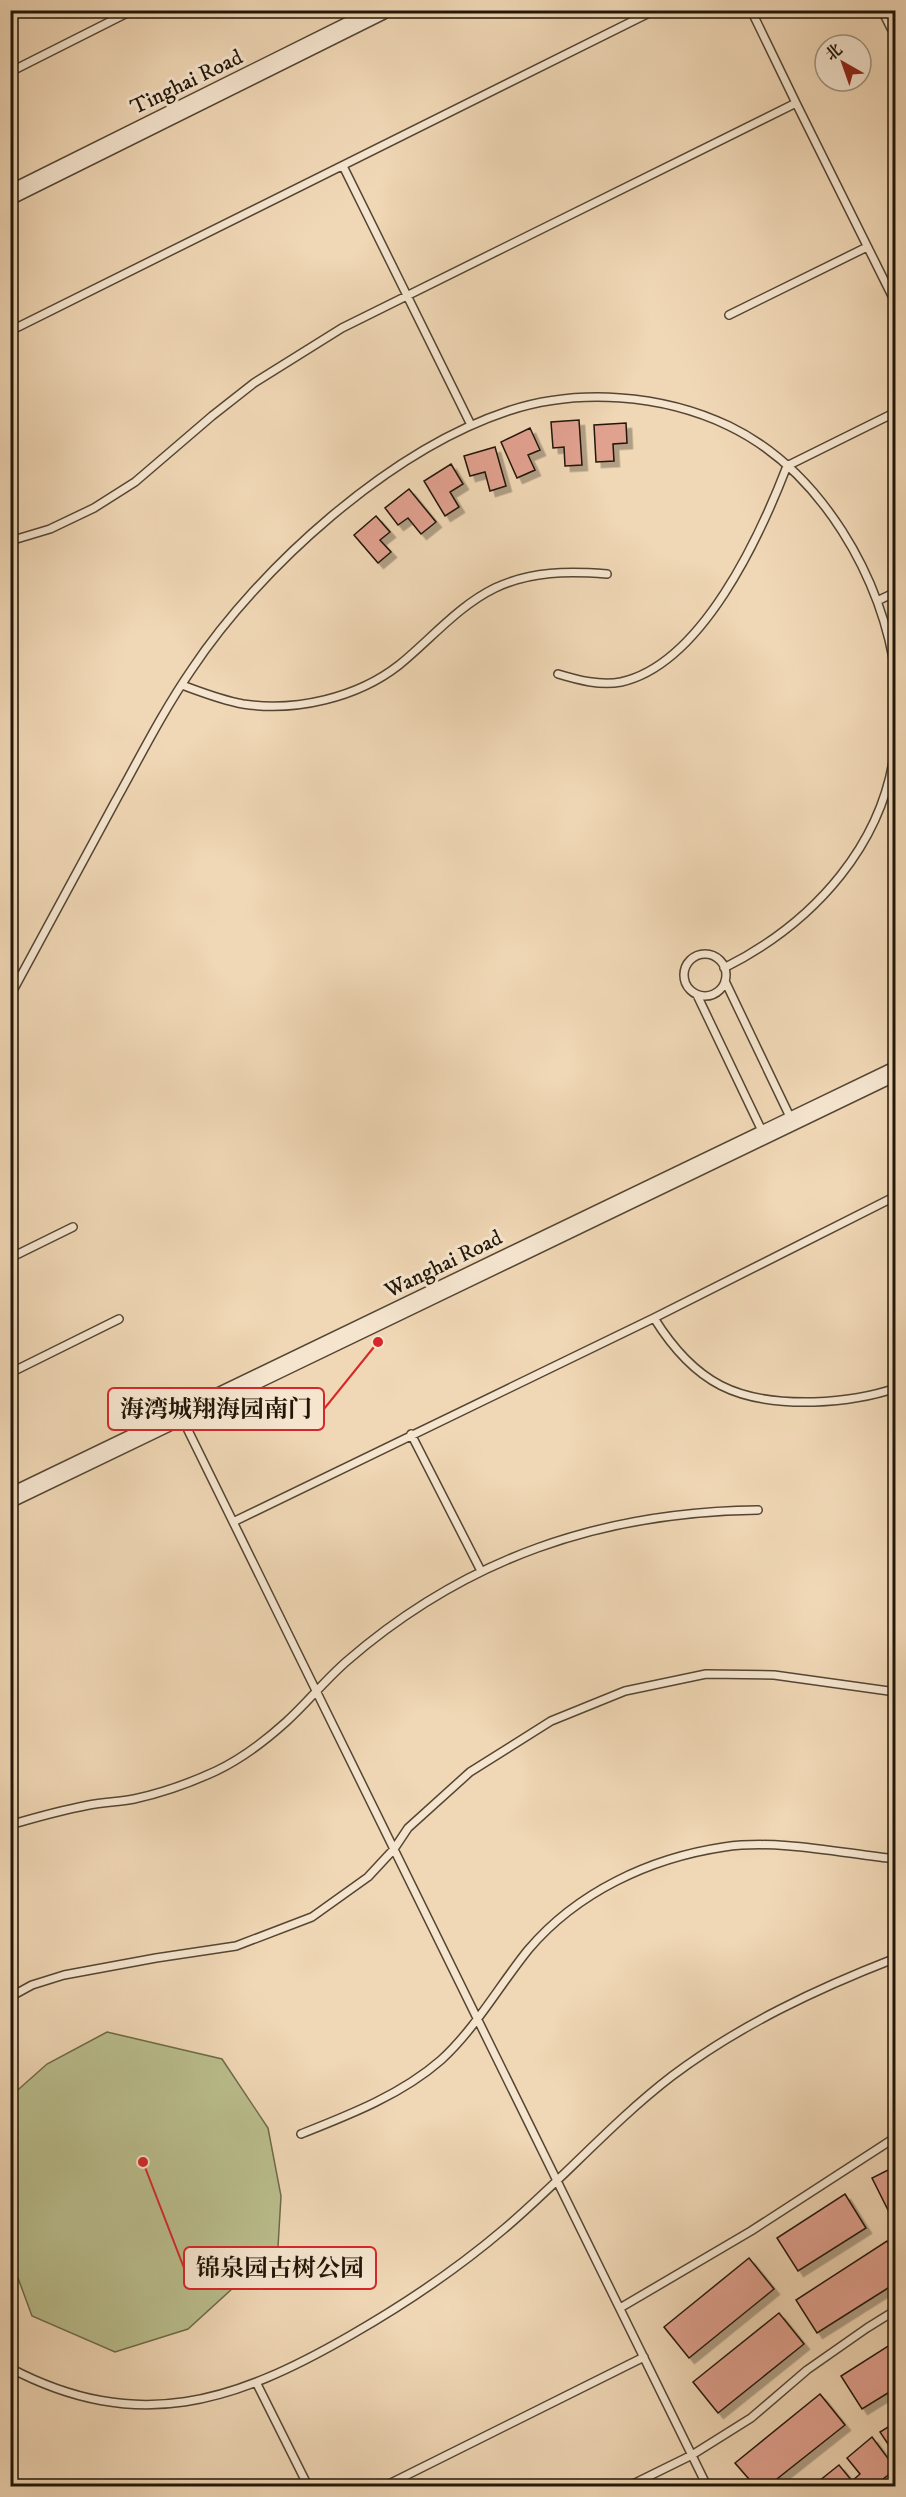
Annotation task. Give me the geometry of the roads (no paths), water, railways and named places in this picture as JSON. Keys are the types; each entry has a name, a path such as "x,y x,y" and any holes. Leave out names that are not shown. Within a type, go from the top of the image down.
{"street":[{"name":"Tinghai Road","path":"10,195 382,10"},
{"path":"888,10 896,26"},
{"name":"Wanghai Road","path":"10,1498 896,1071"}],"lane":[{"path":"10,70 31,62 133,10"},
{"path":"10,331 655,10"},
{"path":"751,10 896,304"},
{"path":"10,541 51,529 94,508 135,482 254,383 342,328 796,103"},
{"path":"343,166 471,425"},
{"path":"729,315 867,247"},
{"path":"10,996 158,722 232,615 276,567 324,523 385,477 430,447 471,425 510,410 551,401 593,397 635,399 676,406 716,420 754,438 787,466 814,495 839,528 860,563 878,601 892,650 896,678"},
{"path":"558,674 589,683 620,682 651,672 676,653 705,620 736,574 771,507 787,466 896,412"},
{"path":"182,685 211,696 243,704 286,705 339,696 369,684 396,667 462,609 495,588 540,574 568,571 607,574"},
{"path":"878,601 896,592"},
{"path":"724,968 750,955 793,926 830,890 860,848 882,802 896,738"},
{"path":"764,1134 697,995 684,980 684,973 690,960 702,954 716,957 724,968 725,981 792,1121"},
{"path":"697,995 717,993 725,981"},
{"path":"233,1522 654,1318 896,1196"},
{"path":"10,1258 73,1227"},
{"path":"10,1372 118,1318"},
{"path":"654,1318 683,1358 723,1387 745,1397 791,1402 837,1401 896,1388"},
{"path":"181,1416 707,2487"},
{"path":"411,1434 481,1571"},
{"path":"10,1825 90,1805 135,1798 176,1787 216,1771 253,1749 286,1722 316,1690 377,1636 419,1607 481,1571 557,1540 636,1520 676,1514 758,1510"},
{"path":"10,1997 32,1985 64,1975 156,1958 236,1947 312,1917 368,1876 394,1849 408,1828 470,1772 550,1721 625,1691 706,1674 774,1674 896,1692"},
{"path":"301,2134 350,2115 397,2090 441,2060 477,2018 529,1949 562,1917 598,1890 639,1869 682,1855 726,1847 772,1845 896,1858"},
{"path":"10,2368 38,2382 80,2396 125,2404 169,2404 214,2397 257,2384 322,2352 446,2275 558,2182 621,2119 672,2076 737,2032 806,1995 896,1959"},
{"path":"620,2308 751,2231 896,2137"},
{"path":"628,2487 692,2455 751,2418 807,2370 896,2310"},
{"path":"385,2487 644,2357"},
{"path":"257,2384 308,2487"}],"place":[{"name":"海湾城翔海园南门","path":"378,1342"},
{"name":"锦泉园古树公园","path":"143,2162"}]}
